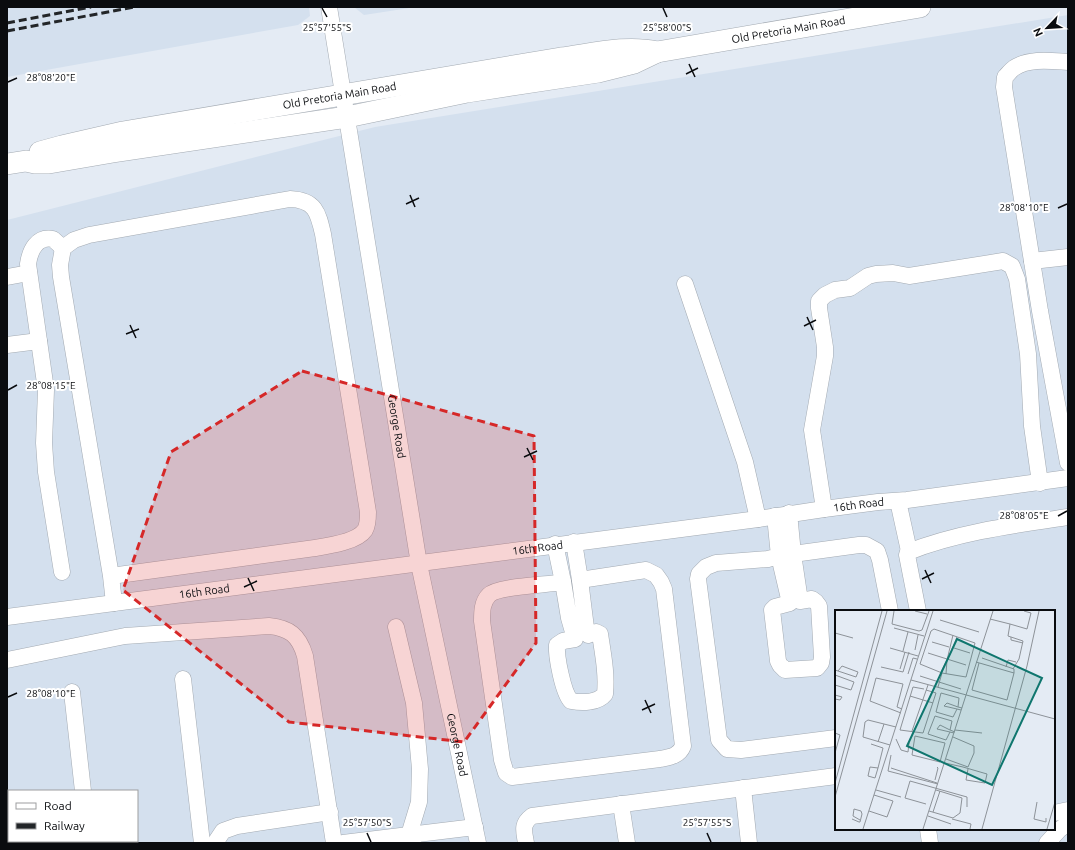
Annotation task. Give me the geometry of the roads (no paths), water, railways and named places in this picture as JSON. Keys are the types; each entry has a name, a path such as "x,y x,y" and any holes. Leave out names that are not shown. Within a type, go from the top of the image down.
{"main road":[{"name":"Old Pretoria Main Road","path":"17,162 49,162 347,117 467,92 598,72 634,63 657,52 920,7"},
{"name":"Old Pretoria Main Road","path":"17,162 56,148 123,132 575,56 627,49 640,49 657,52"}],"street":[{"name":"George Road","path":"329,7 419,564 478,843"},
{"path":"1068,62 1047,61 1026,63 1014,68 1005,77 1004,87 1040,311 1068,462"},
{"path":"111,576 315,548 339,543 358,535 364,530 368,512 323,234 318,214 311,205 301,200 290,199 89,235 74,240 63,248 60,265 61,277 111,576 114,604"},
{"path":"62,572 46,472 44,443 46,390 28,264 30,253 37,242 43,239 53,238 63,248"},
{"path":"1032,261 1068,257"},
{"path":"824,509 812,430 825,347 819,314 819,301 829,292 850,288 868,276 876,274 892,273 909,276 1003,261 1012,266 1016,279 1028,354 1032,426 1040,483"},
{"path":"7,277 29,273"},
{"path":"686,284 746,462 758,519"},
{"path":"7,345 39,341"},
{"name":"16th Road","path":"7,618 419,564 555,544 758,519 824,509 902,501 1068,478"},
{"path":"902,501 913,550"},
{"path":"782,515 786,555 795,602"},
{"path":"918,610 907,555 913,550 989,529 1068,517"},
{"path":"555,544 569,618 581,637 584,620 574,542"},
{"path":"835,738 741,750 727,749 719,740 698,589 699,574 706,568 716,563 768,559 838,547 859,545 872,547 877,551 880,560 890,610"},
{"path":"563,582 522,586 493,592 486,598 483,605 482,621 502,760 506,773 512,777 660,760 676,755 680,752 683,746 664,589 661,582 656,575 646,570 580,580"},
{"path":"7,660 125,636 268,626 280,627 287,630 296,636 302,644 305,656 334,843"},
{"path":"396,628 414,703 420,769 419,802 411,839"},
{"path":"183,679 202,843"},
{"path":"72,692 83,790"},
{"path":"526,843 524,826 526,821 532,816 835,776"},
{"path":"744,788 749,843"},
{"path":"621,804 627,843"},
{"path":"1055,813 1068,810"},
{"path":"215,843 218,836 223,831 237,826 330,812"},
{"path":"1048,843 1068,823"},
{"path":"343,843 411,839 475,827"},
{"path":"928,830 930,843"}],"railway":[{"path":"7,23 91,7"},
{"path":"7,31 134,7"}]}
